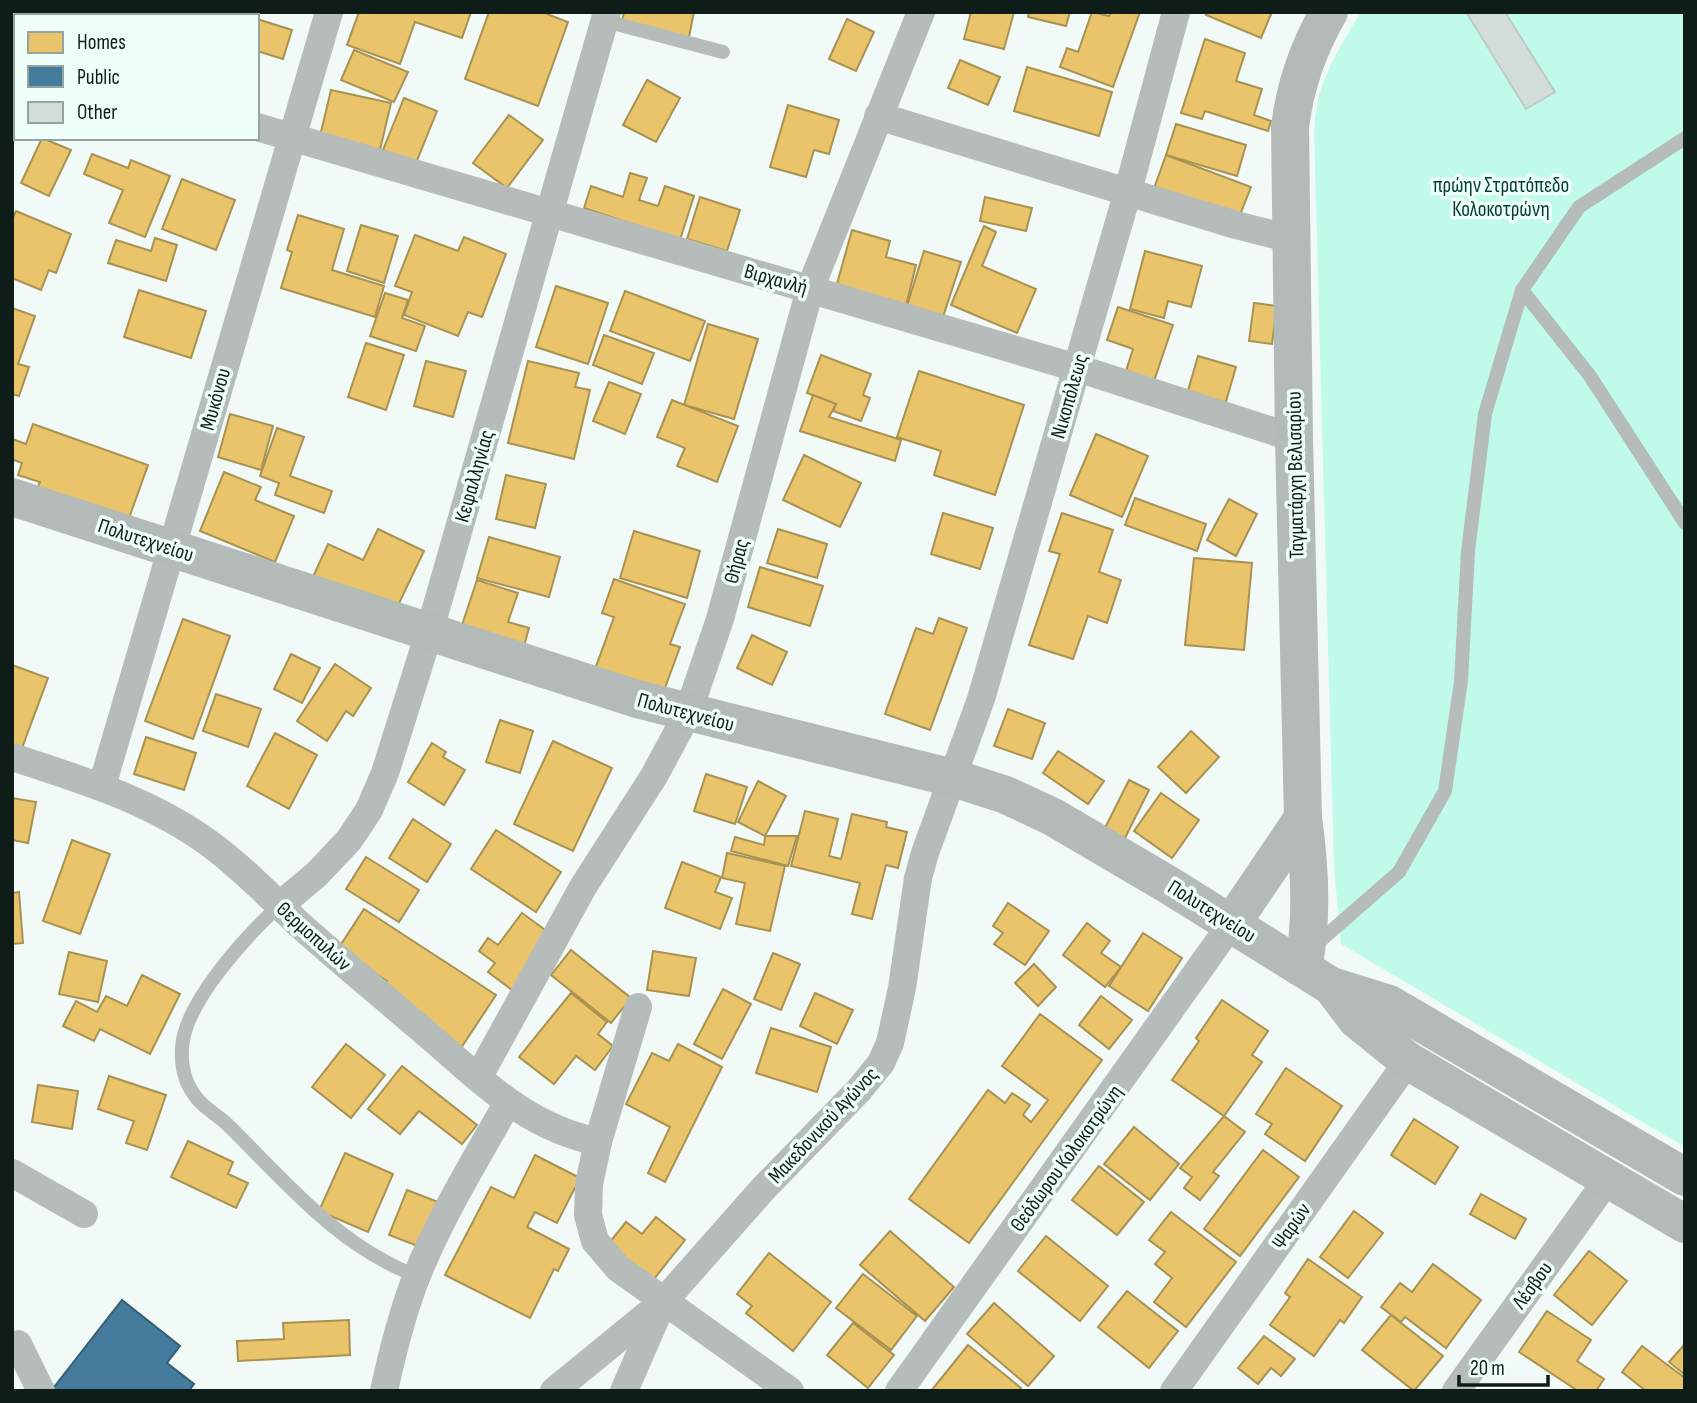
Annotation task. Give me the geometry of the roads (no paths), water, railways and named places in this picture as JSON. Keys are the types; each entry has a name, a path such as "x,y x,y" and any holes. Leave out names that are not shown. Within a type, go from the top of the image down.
{"main road":[{"name":"Ταγματάρχη Βελισαρίου","path":"1313,969 1303,818 1290,145 1293,107 1303,68 1329,12"},
{"name":"Πολυτεχνείου","path":"12,497 637,699 953,778 1006,795 1052,817 1313,969 1389,1004 1685,1177"},
{"path":"1232,923 1303,818"},
{"name":"Πολυτεχνείου","path":"1313,969 1357,1020 1408,1061 1685,1224"}],"street":[{"name":"Μυκόνου","path":"102,786 329,12"},
{"name":"Θήρας","path":"478,1078 589,876 663,760 688,713 720,619 810,289 921,12"},
{"name":"Νικοπόλεως","path":"953,778 981,699 1128,191 1176,12"},
{"name":"Κεφαλληνίας","path":"279,906 336,855 354,834 369,810 385,773 429,633 606,17"},
{"path":"878,116 1291,239"},
{"name":"Βιρχανλή","path":"259,128 1077,368 1294,438"},
{"name":"Θερμοπυλών","path":"12,757 102,786 140,802 188,829 232,861 279,906 508,1102 556,1130 598,1142"},
{"name":"Μακεδονικού Αγώνος","path":"554,1391 664,1301 762,1190 859,1090 881,1063 897,1018 918,878 953,778"},
{"name":"Θεόδωρου Κολοκοτρώνη","path":"899,1391 1232,923"},
{"path":"638,1007 598,1142 588,1198 590,1227 595,1241 618,1268 790,1391"},
{"name":"Ψαρών","path":"1174,1391 1408,1061"},
{"path":"384,1391 397,1335 417,1276 452,1204 508,1102"},
{"path":"12,1173 85,1214"},
{"name":"Λέσβου","path":"1456,1391 1608,1179"},
{"path":"624,1391 664,1301"},
{"path":"15,1345 41,1391"}],"lane":[{"path":"606,17 723,52"},
{"path":"1313,969 1399,872 1445,791 1461,681 1468,551 1485,414 1522,290 1579,207 1685,138"},
{"path":"1522,290 1590,376 1685,523"},
{"path":"279,906 238,946 188,1024 181,1046 186,1080 196,1098 226,1122 281,1181 352,1242 390,1266 417,1276"}],"park label":[{"name":"πρώην Στρατόπεδο Κολοκοτρώνη","path":"1501,197"}]}
